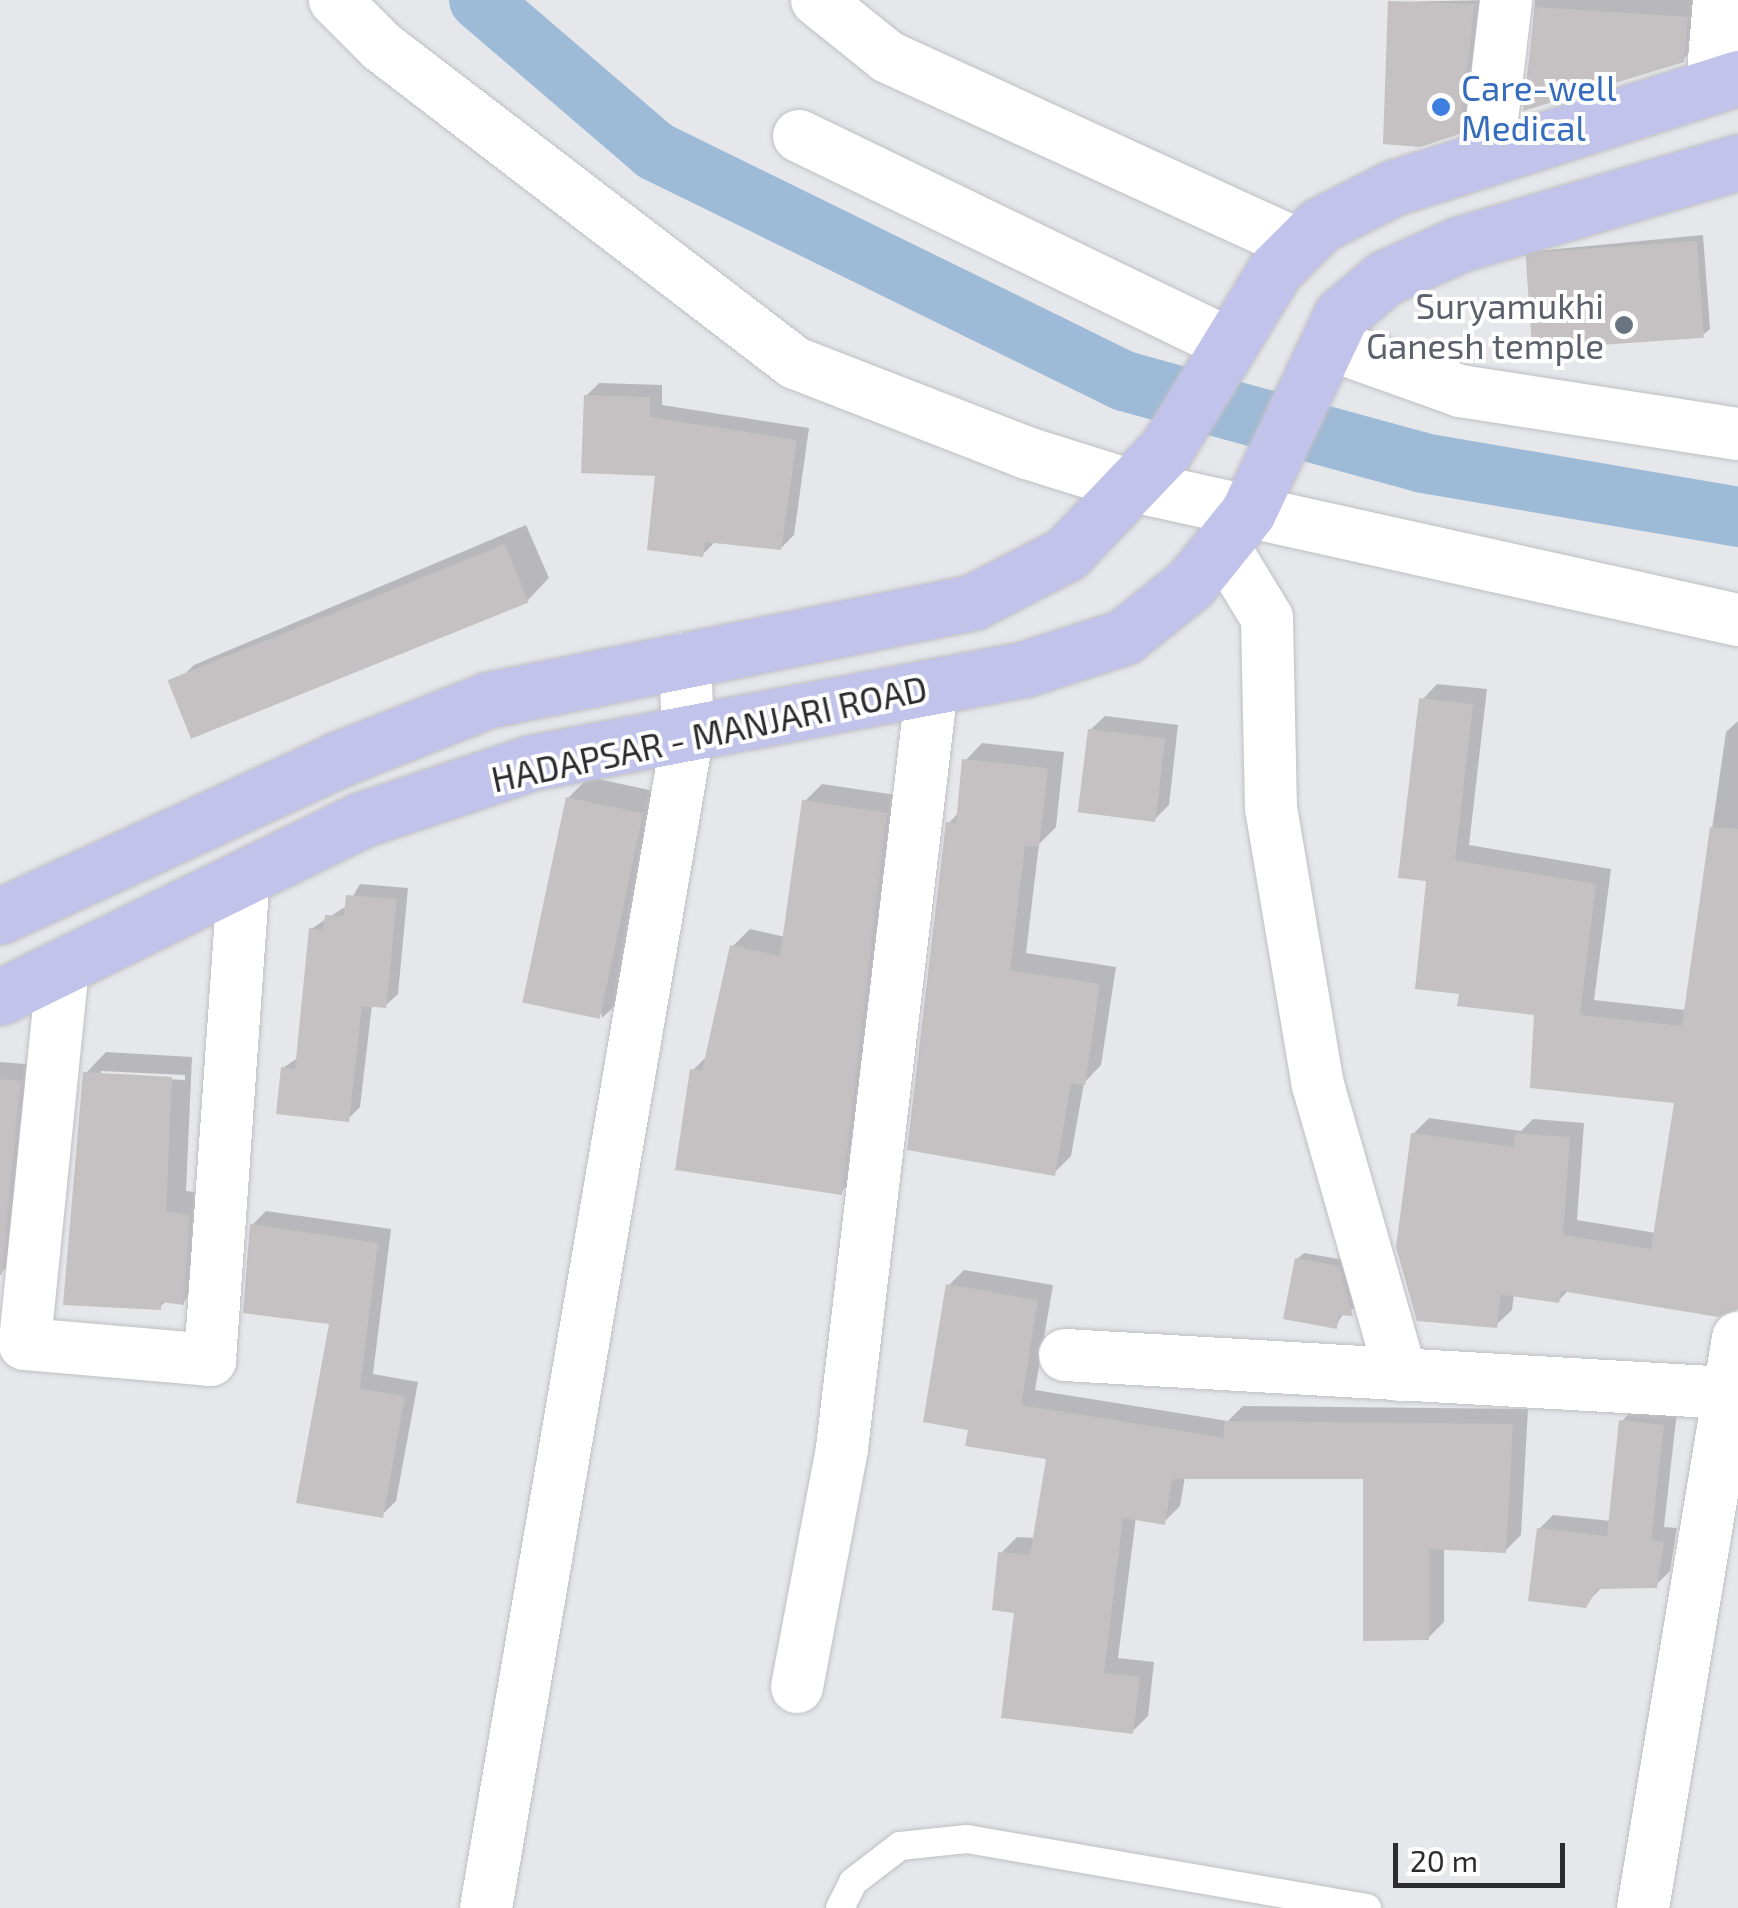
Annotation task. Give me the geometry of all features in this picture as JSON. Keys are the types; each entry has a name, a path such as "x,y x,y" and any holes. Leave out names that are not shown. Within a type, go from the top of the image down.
{"main road":[{"path":"1228,343 1276,269 1320,225 1393,188 1488,154 1725,82"},
{"path":"1320,366 1341,315 1386,278 1460,244 1738,162"},
{"name":"HADAPSAR - MANJARI ROAD","path":"0,916 337,760 488,700 685,658 854,631 974,602 1066,554 1147,467 1228,343"},
{"name":"HADAPSAR - MANJARI ROAD","path":"0,997 361,820 530,763 1026,669 1124,636 1190,584 1245,512 1320,366"}],"street":[{"path":"335,0 382,47 796,364 1027,454 1147,467 1245,512 1738,620"},
{"path":"1488,154 1506,0"},
{"path":"1719,0 1725,82"},
{"path":"842,9 888,56 1299,246"},
{"path":"800,136 1228,343"},
{"path":"1320,366 1738,434"},
{"path":"1245,512 1267,618 1271,808 1318,1085 1401,1374"},
{"path":"486,1908 688,732 685,658"},
{"path":"797,1687 842,1448 932,686"},
{"path":"63,967 25,1344 210,1360 244,878"},
{"path":"1643,1908 1738,1338"},
{"path":"1065,1355 1729,1393"}],"lane":[{"path":"840,1908 853,1882 900,1846 968,1839 1367,1908"}],"building":[{"path":"1388,1 1475,4 1460,134 1420,147 1383,144"},
{"path":"1535,7 1688,17 1684,62 1523,111"},
{"name":"Suryamukhi Ganesh temple","path":"1697,241 1704,338 1532,350 1525,253"},
{"path":"584,395 650,397 650,417 797,440 781,550 705,542 703,557 647,550 655,476 581,473"},
{"path":"505,544 529,602 191,739 168,680"},
{"path":"1419,698 1473,704 1455,860 1596,884 1580,1015 1682,1026 1710,827 1738,829 1738,1309 1718,1317 1561,1291 1559,1303 1490,1293 1501,1295 1497,1328 1417,1321 1396,1247 1411,1133 1514,1147 1515,1133 1570,1137 1563,1235 1651,1249 1674,1103 1530,1088 1534,1015 1457,1006 1459,994 1415,989 1426,881 1398,878"},
{"path":"1088,729 1165,739 1155,822 1078,812"},
{"path":"962,759 1048,768 1039,847 1025,846 1010,970 1100,984 1085,1085 1071,1083 1055,1176 907,1150 946,822 956,823"},
{"path":"566,797 643,813 600,1019 522,1002"},
{"path":"802,800 887,813 842,1195 675,1170 690,1069 702,1071 730,945 780,956"},
{"path":"346,895 397,899 386,1008 362,1006 349,1122 276,1114 281,1067 295,1069 309,928 323,930 325,915 344,916"},
{"path":"83,1072 172,1077 166,1211 190,1215 184,1305 161,1302 161,1310 63,1305"},
{"path":"0,1079 21,1081 2,1275 0,1275"},
{"path":"250,1224 378,1243 360,1388 405,1396 383,1518 296,1503 329,1324 243,1313"},
{"path":"1295,1258 1339,1266 1353,1316 1339,1315 1337,1329 1283,1319"},
{"path":"946,1284 1038,1300 1021,1405 1224,1438 1224,1421 1513,1424 1506,1553 1429,1549 1429,1640 1363,1641 1363,1479 1172,1479 1165,1525 1123,1518 1104,1673 1140,1677 1133,1734 1001,1718 1014,1613 992,1610 998,1552 1030,1555 1046,1459 965,1446 968,1430 923,1422"},
{"path":"1619,1420 1664,1425 1651,1540 1664,1542 1657,1588 1597,1589 1586,1608 1528,1601 1537,1528 1607,1536"}],"waterway":[{"path":"479,0 655,151 1124,381 1423,463 1738,517"}],"place":[{"name":"Care-well Medical","path":"1441,107"},
{"name":"Suryamukhi Ganesh temple","path":"1624,325"}]}
